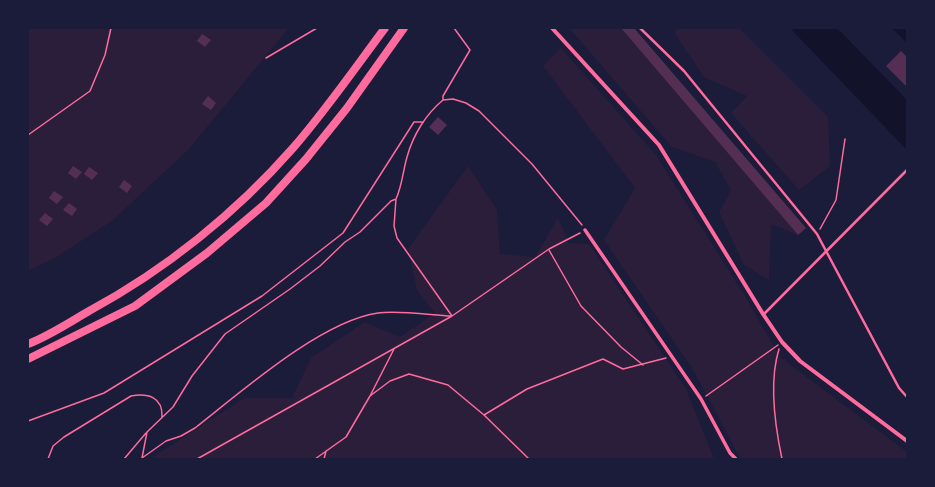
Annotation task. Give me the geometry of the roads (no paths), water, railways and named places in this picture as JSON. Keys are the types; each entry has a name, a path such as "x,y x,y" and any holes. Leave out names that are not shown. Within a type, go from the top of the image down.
{"highway":[{"path":"28,344 127,291 198,239 243,199 293,148 333,98 385,28"},
{"path":"28,359 134,306 207,253 266,202 306,159 347,108 404,28"}],"street":[{"path":"552,28 659,145 763,314 782,342 800,361 907,442"},
{"path":"585,230 701,399 730,453 736,459"}],"lane":[{"path":"640,28 684,70 817,234 899,388 907,397"},
{"path":"763,314 907,170"}]}
